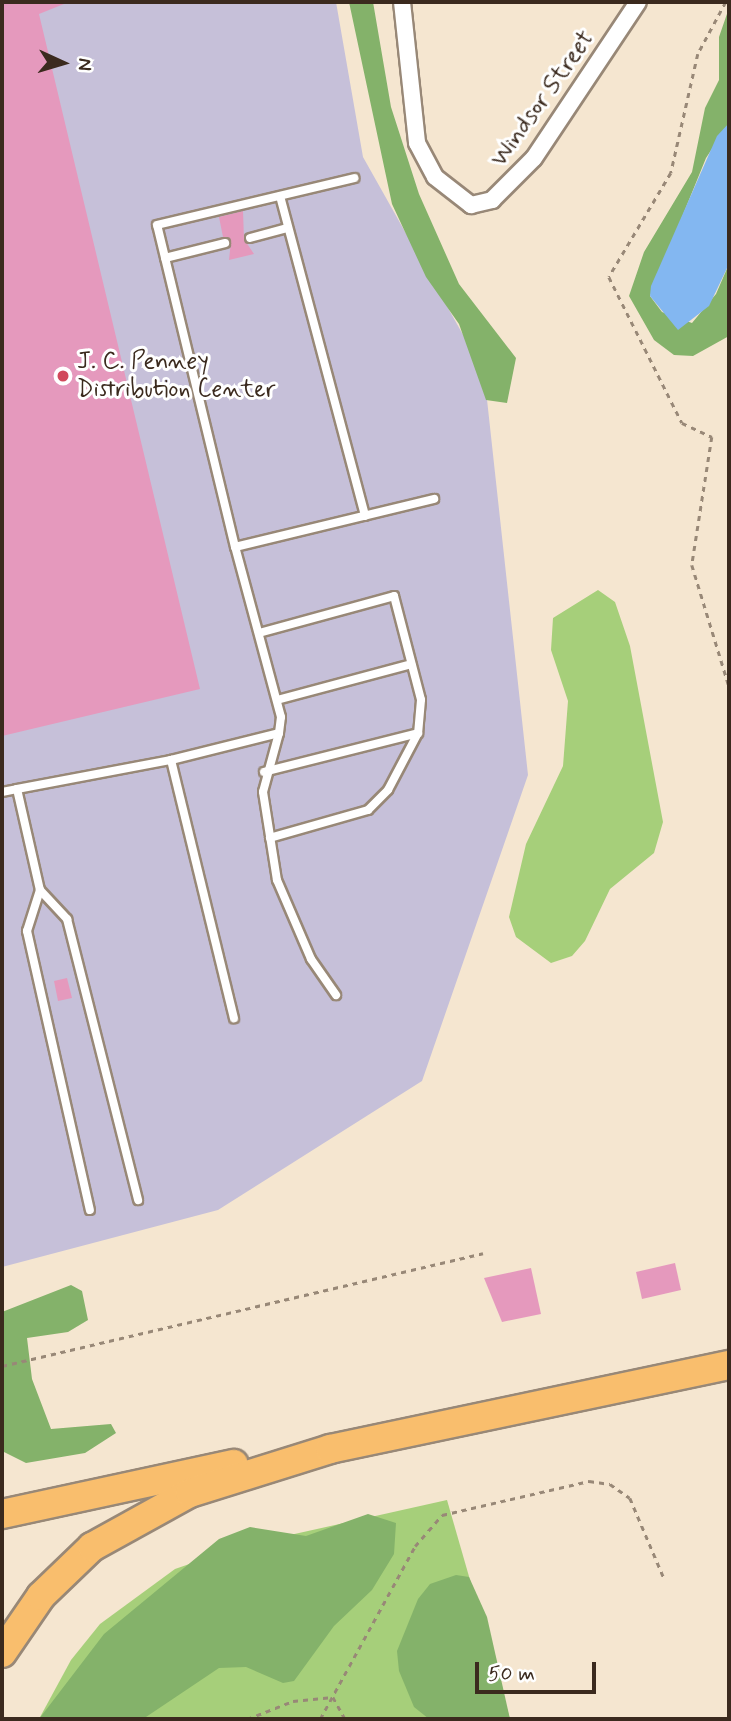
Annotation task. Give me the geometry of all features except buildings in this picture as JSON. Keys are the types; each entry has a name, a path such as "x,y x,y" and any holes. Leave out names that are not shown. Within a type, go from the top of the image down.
{"highway":[{"path":"2,1514 209,1467 303,1456 729,1365"},
{"path":"2,1653 50,1587 110,1534 190,1493 303,1456"}],"street":[{"name":"Windsor Street","path":"402,2 417,143 435,177 471,205 492,200 534,158 638,2"}],"lane":[{"path":"336,995 295,923 270,838 264,772 279,733 277,701 236,547 157,225 354,178"},
{"path":"280,196 365,516"},
{"path":"250,238 288,228"},
{"path":"165,258 225,243"},
{"path":"236,547 434,499"},
{"path":"259,633 394,596 421,700 418,733 387,790 368,810 270,838"},
{"path":"277,701 411,664"},
{"path":"2,792 171,760 279,733"},
{"path":"264,772 418,733"},
{"path":"171,760 234,1018"},
{"path":"17,789 40,890 27,932 90,1210"},
{"path":"40,890 67,919 138,1200"}],"path":[{"path":"726,2 698,54 671,173 610,277 681,423 712,437 692,565 729,686"},
{"path":"2,1366 483,1253"},
{"path":"320,1719 415,1546 442,1515 589,1481 610,1484 630,1498 664,1578"},
{"path":"247,1719 293,1701 333,1696"},
{"path":"333,1696 345,1719"}],"shaded area":[{"path":"2,2 336,2 363,157 484,372 528,775 422,1081 218,1210 2,1267"}],"green space":[{"path":"349,2 373,2 391,107 419,194 459,284 516,358 507,403 486,400 459,324 426,277 392,204"},
{"path":"729,8 729,123 706,158 650,296 662,312 692,323 716,294 729,264 729,336 693,356 674,355 654,340 629,296 644,252 692,172 705,108 719,80 719,37"},
{"path":"598,590 615,602 630,646 663,822 654,853 610,889 585,941 572,956 551,963 516,937 509,917 526,844 563,766 568,701 551,650 553,618"},
{"path":"71,1285 82,1291 88,1320 68,1332 27,1338 32,1379 51,1429 111,1424 116,1433 85,1453 26,1463 2,1451 2,1312"},
{"path":"447,1500 510,1719 39,1719 71,1660 100,1624 175,1569 241,1546"},
{"path":"368,1514 396,1523 394,1554 372,1590 334,1626 294,1681 283,1683 246,1667 219,1668 143,1719 39,1719 104,1634 219,1539 250,1527 306,1536"},
{"path":"456,1575 469,1577 487,1617 510,1719 429,1719 414,1707 399,1671 397,1651 418,1599 430,1584"}],"water":[{"path":"729,123 729,264 709,306 678,330 650,296 651,286 717,136"}],"place":[{"name":"J. C. Penney Distribution Center","path":"63,376"}]}
